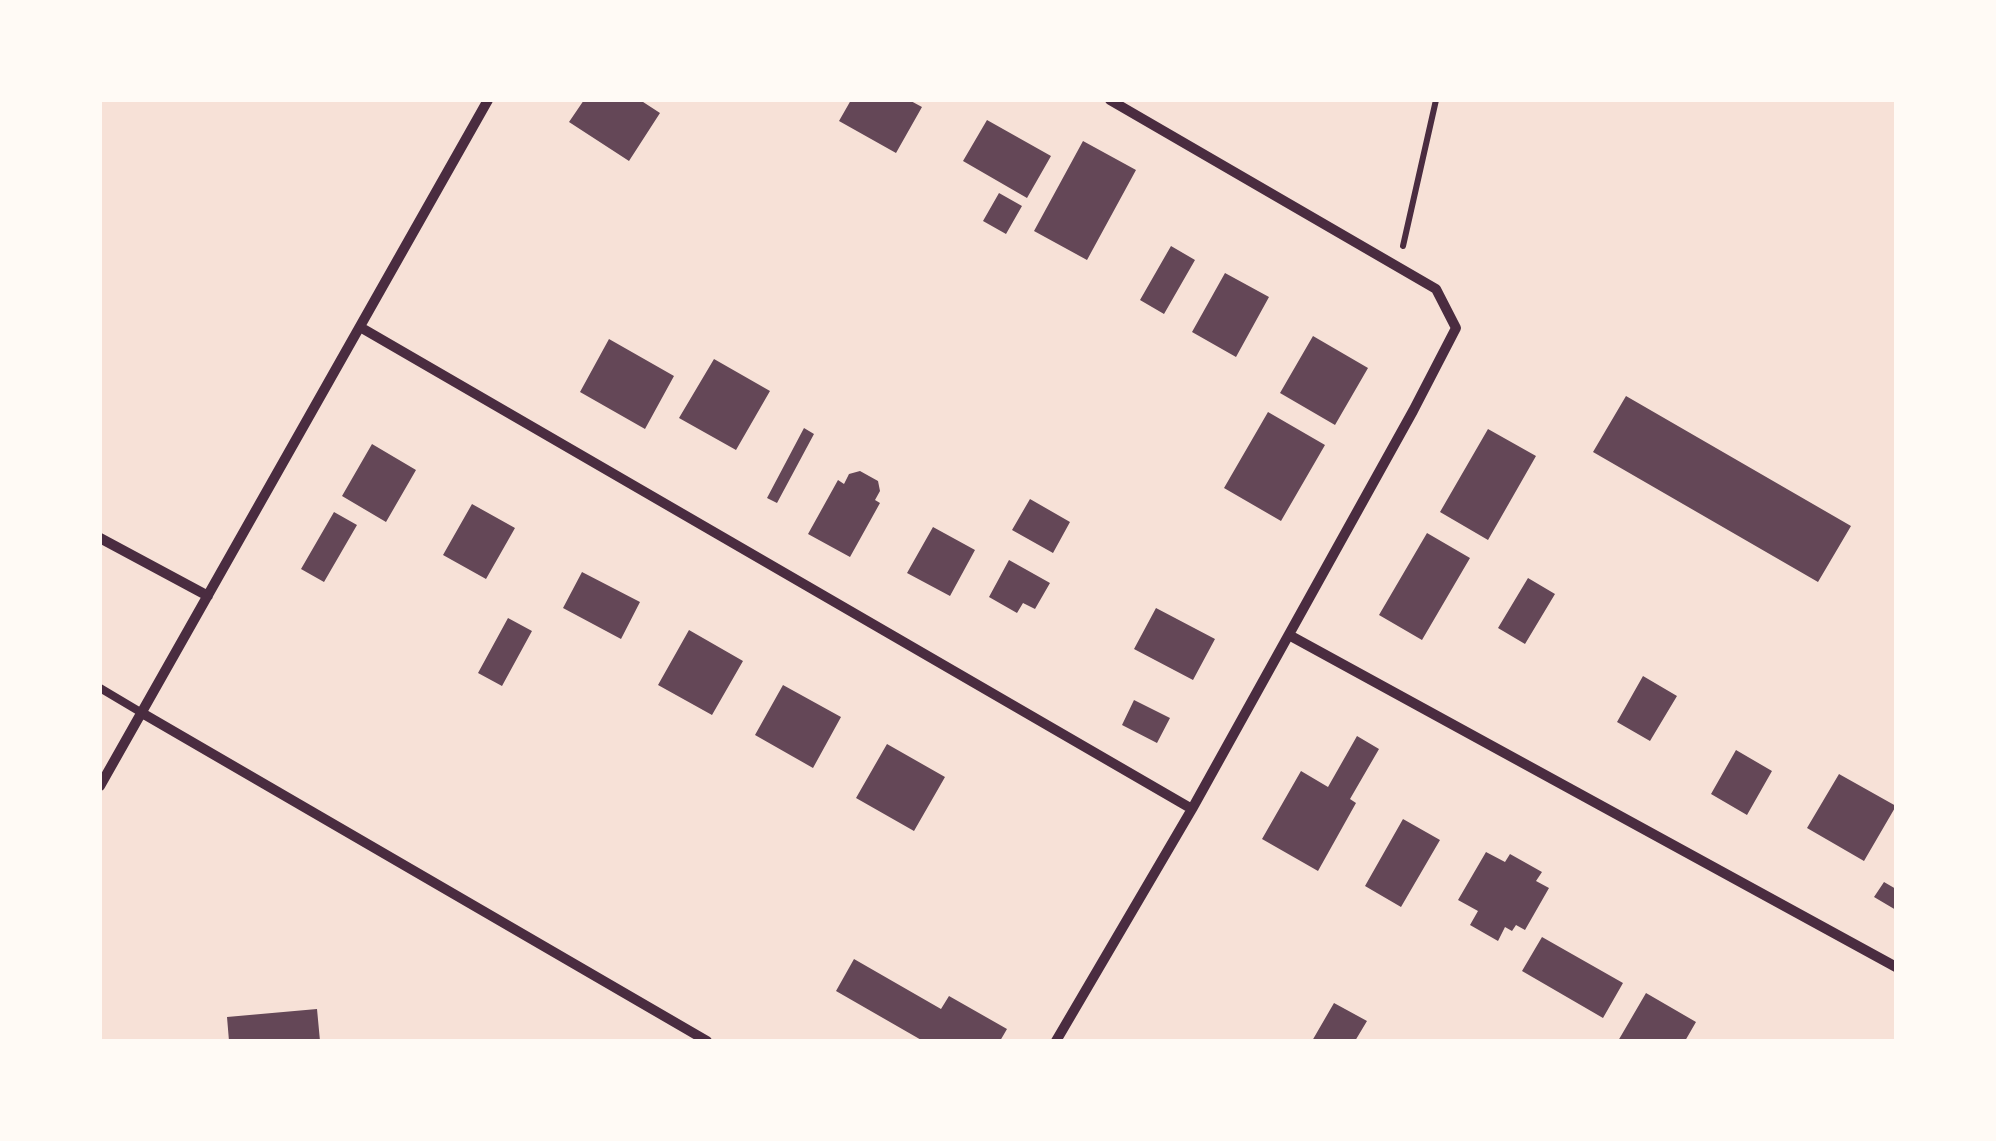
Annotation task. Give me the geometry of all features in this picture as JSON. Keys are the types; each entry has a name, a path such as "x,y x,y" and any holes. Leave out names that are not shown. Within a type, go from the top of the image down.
{"street":[{"path":"100,786 488,100"},
{"path":"1056,1041 1192,809 1456,328 1436,289 1110,100"},
{"path":"360,327 1192,809"},
{"path":"100,538 208,596"},
{"path":"1289,635 1896,967"},
{"path":"142,713 707,1041"}],"lane":[{"path":"100,688 142,713"}],"path":[{"path":"1398,267 1436,100"}],"building":[{"path":"584,100 640,100 660,113 629,161 569,122"},
{"path":"851,100 909,100 922,107 896,153 839,121"},
{"path":"987,120 1051,156 1027,198 963,161"},
{"path":"1083,141 1136,170 1087,260 1034,231"},
{"path":"999,193 1022,206 1006,234 983,221"},
{"path":"1171,246 1195,260 1164,314 1140,300"},
{"path":"1225,273 1269,297 1236,357 1192,332"},
{"path":"1313,336 1368,368 1335,425 1280,393"},
{"path":"609,339 674,376 645,429 580,392"},
{"path":"714,359 770,391 736,450 679,418"},
{"path":"1626,396 1851,526 1818,582 1593,452"},
{"path":"1268,412 1325,445 1281,521 1224,488"},
{"path":"804,428 814,434 777,503 767,498"},
{"path":"1488,429 1536,456 1488,540 1440,512"},
{"path":"372,444 416,470 386,522 342,496"},
{"path":"860,471 878,481 880,491 875,500 880,503 850,557 808,534 838,480 844,484 849,474"},
{"path":"1030,499 1070,522 1053,553 1012,530"},
{"path":"472,504 515,528 486,579 443,555"},
{"path":"334,512 357,525 324,582 301,569"},
{"path":"933,527 975,550 950,596 907,573"},
{"path":"1427,533 1470,558 1422,640 1379,615"},
{"path":"1009,560 1050,583 1035,609 1023,603 1017,613 989,597"},
{"path":"582,572 640,602 621,639 563,608"},
{"path":"1528,578 1555,594 1525,644 1498,628"},
{"path":"1156,608 1215,639 1193,680 1134,649"},
{"path":"508,618 532,631 502,686 478,673"},
{"path":"689,630 743,661 712,715 658,685"},
{"path":"1643,676 1677,696 1650,741 1617,722"},
{"path":"783,685 841,717 813,768 755,735"},
{"path":"1134,700 1170,718 1157,743 1122,725"},
{"path":"1357,736 1379,749 1350,799 1356,803 1318,871 1262,839 1301,771 1328,787"},
{"path":"887,744 945,777 914,831 856,798"},
{"path":"1736,750 1772,771 1747,815 1711,794"},
{"path":"1839,774 1896,806 1864,861 1807,828"},
{"path":"1403,819 1440,840 1401,907 1365,886"},
{"path":"1486,852 1505,862 1510,854 1542,872 1536,881 1549,888 1525,930 1516,925 1512,931 1505,927 1498,941 1470,925 1478,911 1458,900"},
{"path":"1884,882 1896,889 1896,910 1874,897"},
{"path":"1542,937 1623,983 1603,1018 1522,971"},
{"path":"854,959 941,1009 949,996 1007,1029 1000,1041 923,1041 836,991"},
{"path":"1646,993 1696,1022 1685,1041 1618,1041"},
{"path":"1334,1003 1367,1021 1355,1041 1312,1041"},
{"path":"317,1009 320,1041 229,1041 227,1017"}]}
